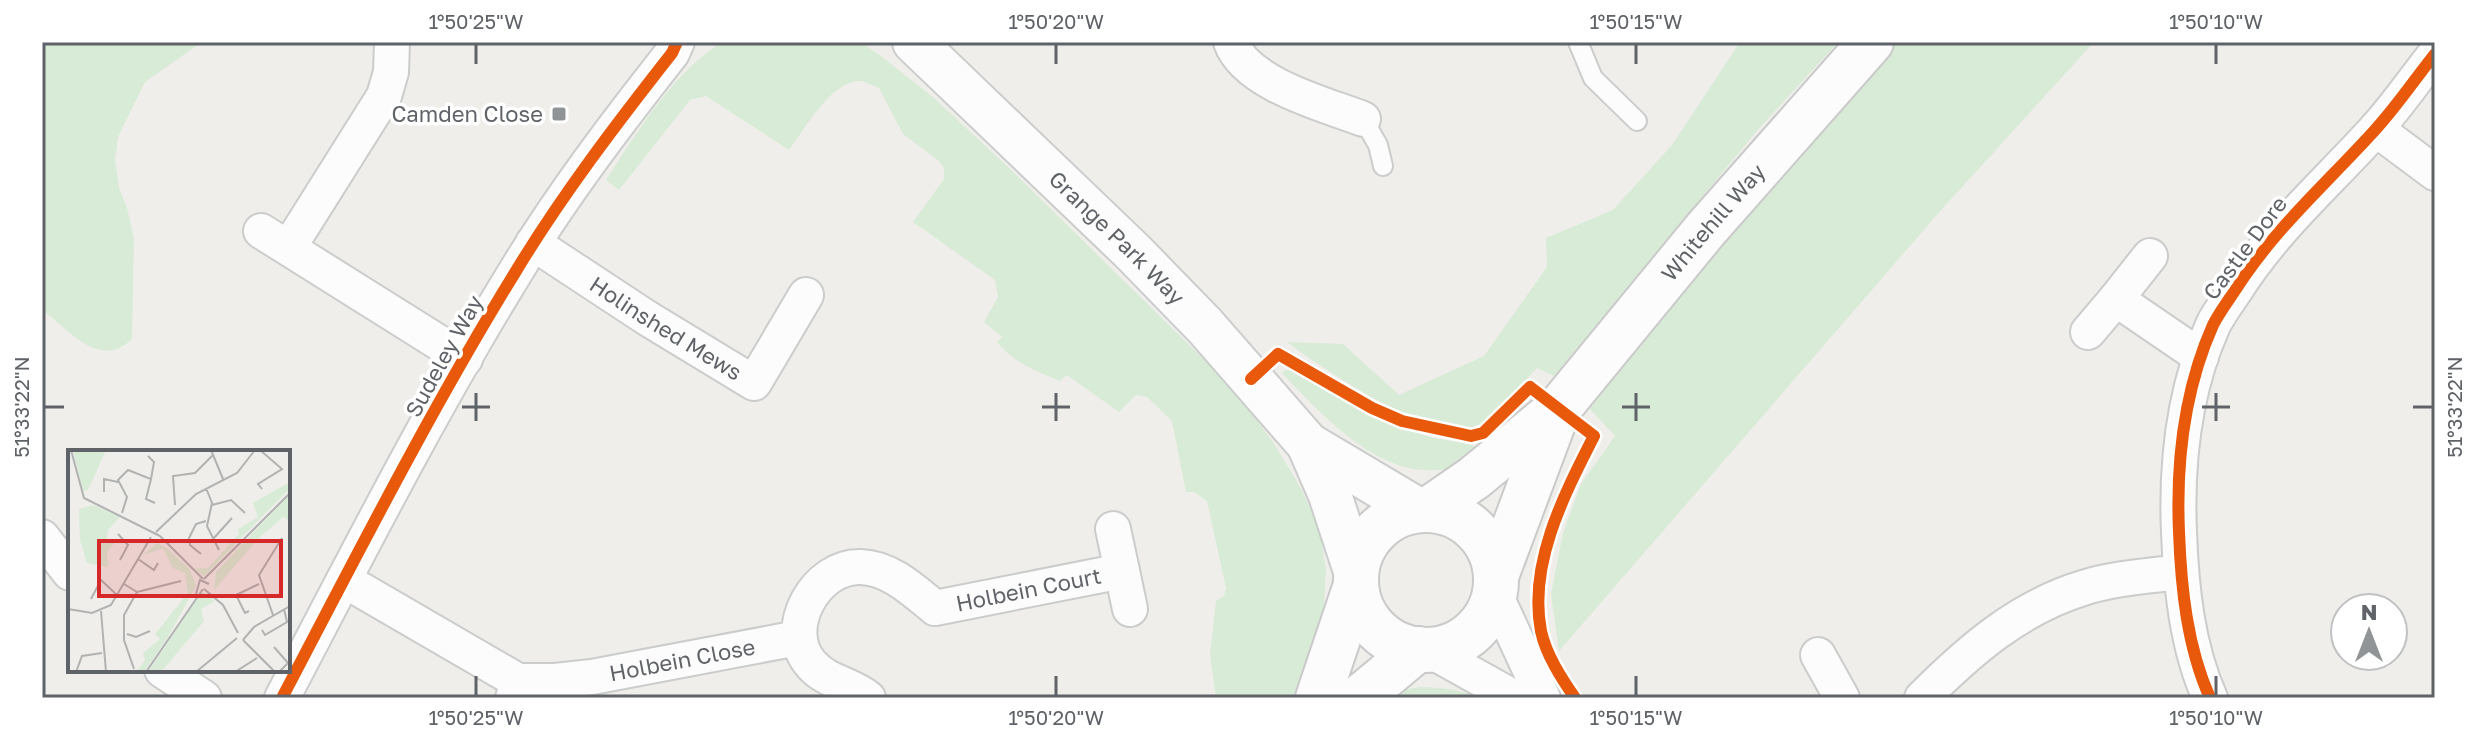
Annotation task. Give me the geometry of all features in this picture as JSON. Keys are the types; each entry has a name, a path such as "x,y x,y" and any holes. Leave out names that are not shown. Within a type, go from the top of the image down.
{"main road":[{"name":"Whitehill Way","path":"1424,510 1474,478 1559,408 1716,217 1871,42"},
{"name":"Whitehill Way","path":"1495,585 1559,408"},
{"path":"1318,698 1356,580 1361,553 1379,527 1398,515 1424,510 1460,519 1479,533 1491,553 1495,585 1486,616 1472,633 1453,645 1423,650 1397,644 1379,632 1365,616 1356,580"},
{"path":"1359,698 1423,650"}],"street":[{"path":"392,42 392,62 384,96 275,239 465,359"},
{"name":"Grange Park Way","path":"914,42 1134,253 1205,326 1308,444 1330,495 1356,580"},
{"path":"1231,42 1234,51 1250,70 1278,85 1363,119"},
{"name":"Sudeley Way","path":"282,698 465,359 533,243 608,137 679,46"},
{"name":"Castle Dore","path":"2210,698 2197,660 2181,572 2179,457 2185,415 2201,357 2214,323 2245,275 2300,206 2376,129 2435,54"},
{"path":"2376,129 2435,173"},
{"name":"Holinshed Mews","path":"533,243 754,383 806,295"},
{"path":"2088,332 2150,256"},
{"path":"2116,299 2201,357"},
{"name":"Grange Park Way","path":"1308,444 1424,510"},
{"name":"Holbein Court","path":"1113,529 1130,609"},
{"path":"42,537 68,570"},
{"name":"Holbein Court","path":"798,638 801,617 812,594 839,571 858,566 894,576 935,608 1122,571"},
{"path":"1922,698 1963,657 2020,614 2086,587 2181,572"},
{"name":"Holbein Close","path":"344,580 516,690 798,638"},
{"path":"1495,585 1543,698"},
{"path":"798,638 810,663 821,674 859,690 868,698"},
{"path":"1423,650 1515,698"},
{"path":"1818,655 1842,698"},
{"path":"165,672 204,698"}],"lane":[{"path":"1578,42 1593,78 1637,121"},
{"path":"1363,119 1378,145 1383,166"}],"green space":[{"path":"42,42 202,42 145,82 118,137 115,160 119,188 134,238 132,339 120,348 108,351 85,344 42,310"},
{"path":"722,42 860,42 881,56 934,98 1007,166 1234,389 1273,442 1302,490 1320,531 1326,571 1324,604 1302,698 1216,698 1210,655 1216,601 1224,596 1226,588 1207,501 1194,492 1186,492 1172,421 1147,397 1136,395 1119,412 1067,375 1060,381 1034,370 1011,356 997,342 1002,337 984,322 998,297 995,280 913,222 944,179 944,168 903,134 879,88 861,81 840,88 820,107 789,150 706,96 690,100 619,190 606,180 672,87 687,70"},
{"path":"1740,42 1838,42 1756,132 1554,376 1537,368 1486,421 1466,428 1441,426 1413,417 1354,387 1287,342 1343,344 1399,395 1484,356 1547,267 1546,238 1613,210 1672,145"},
{"path":"1898,42 2094,42 1942,209 1559,651 1551,594 1563,533 1581,484 1615,436 1589,408 1822,123"},
{"path":"1290,368 1348,403 1394,425 1433,438 1471,444 1476,448 1461,463 1446,469 1412,469 1391,462 1350,438 1331,422 1282,373"},
{"path":"1420,687 1457,690 1477,698 1386,698 1398,691"}],"cycle path":[{"path":"282,698 395,483 516,271 552,215 677,42"},
{"path":"2210,698 2196,658 2187,616 2181,574 2178,506 2184,427 2203,350 2218,316 2267,246 2383,121 2435,54"},
{"path":"1251,379 1278,354 1372,408 1402,421 1471,436 1483,433 1530,387 1594,436 1551,530 1544,555 1538,606 1543,640 1575,698"}],"place":[{"name":"Camden Close","path":"559,114"}]}
